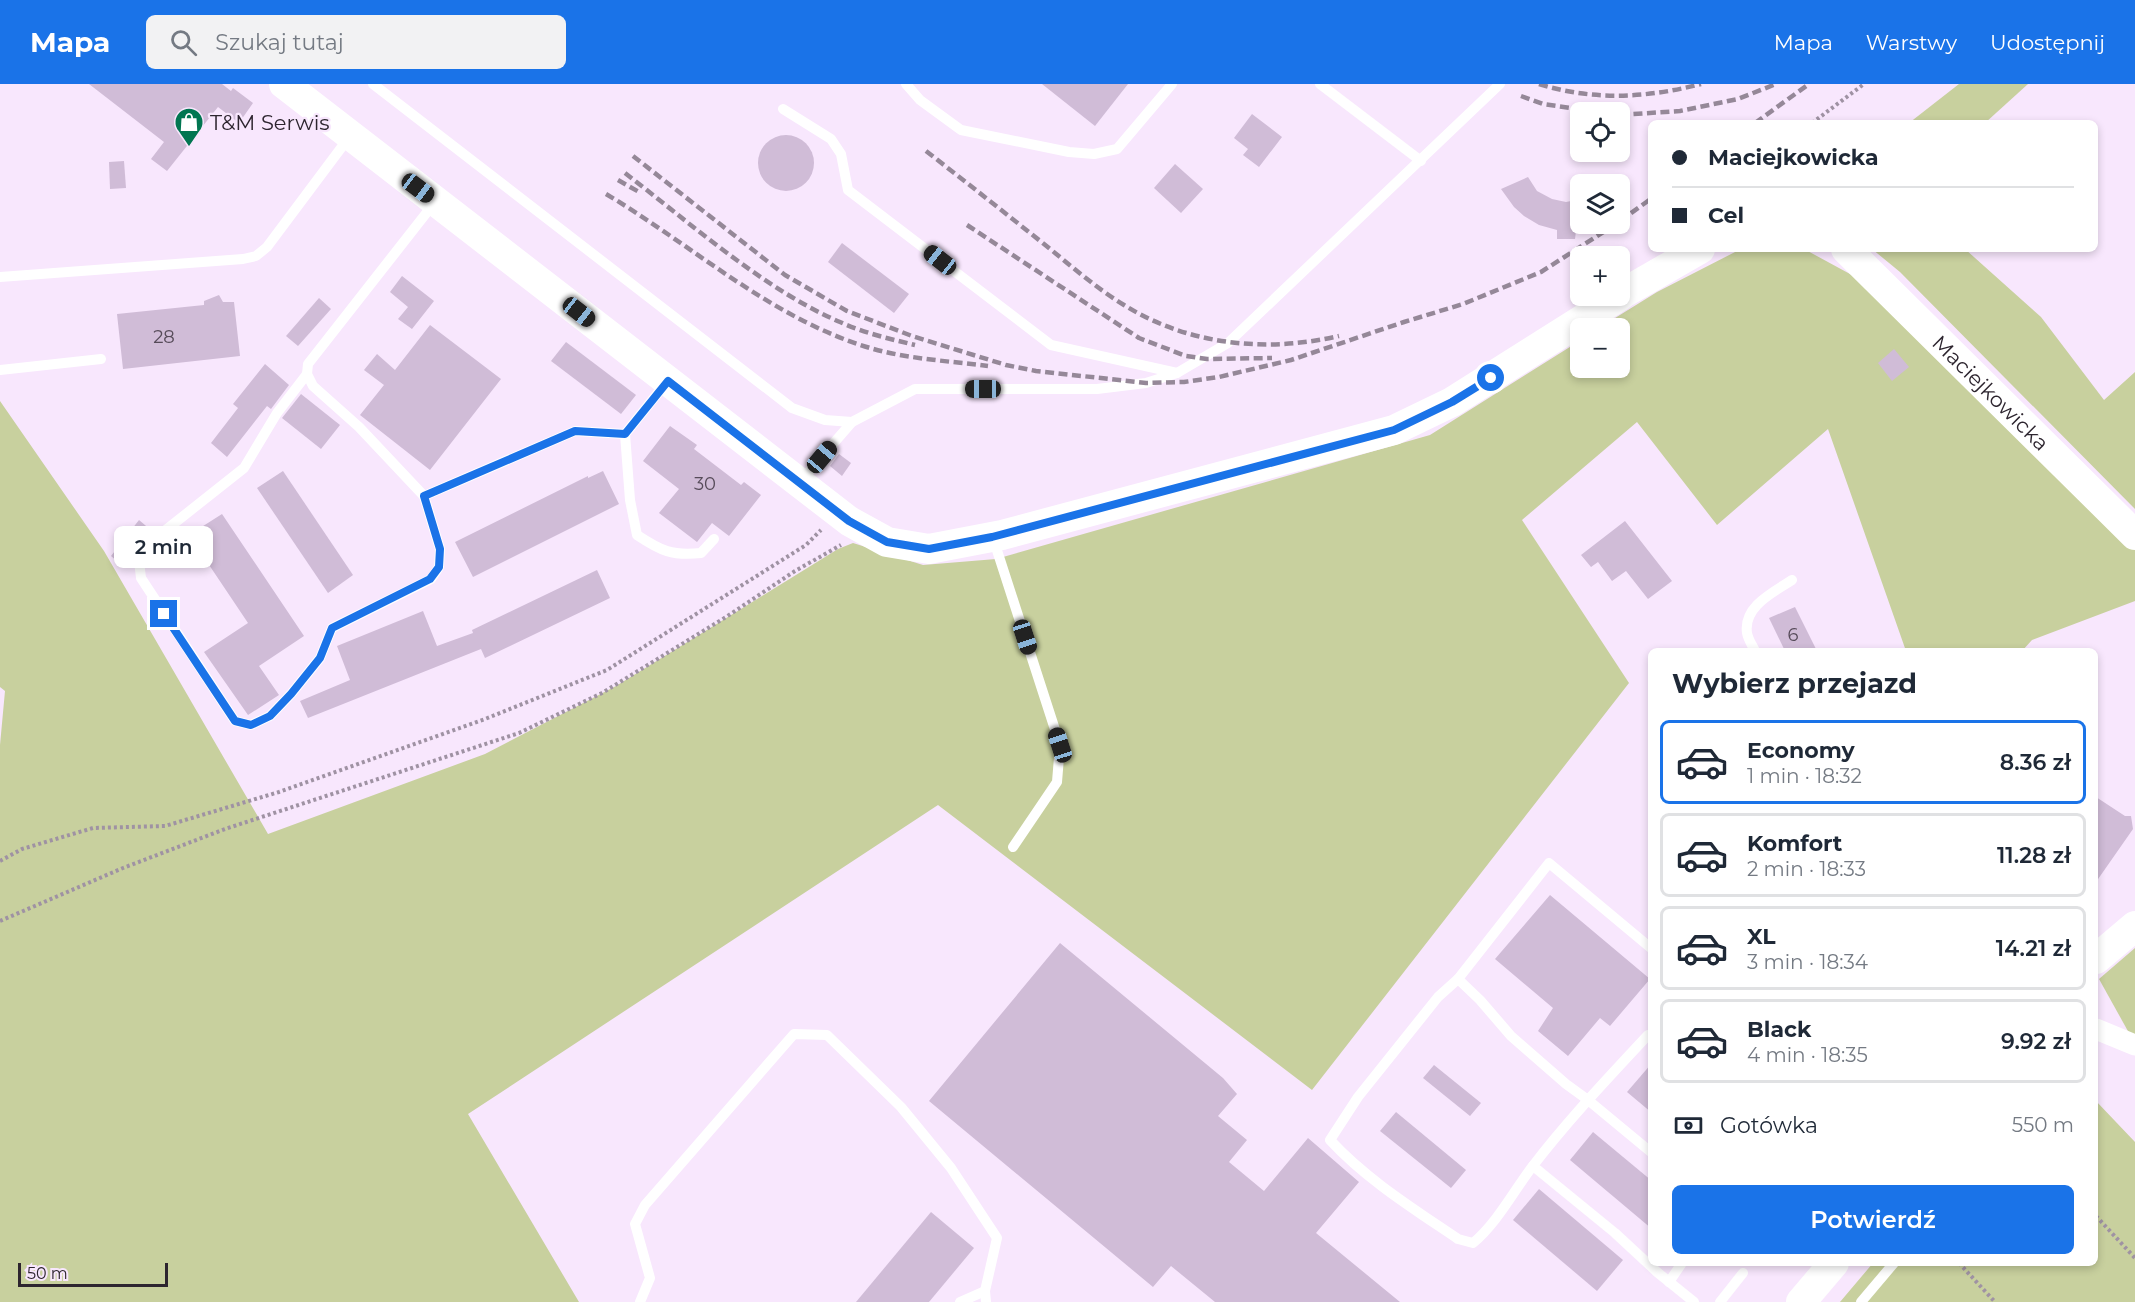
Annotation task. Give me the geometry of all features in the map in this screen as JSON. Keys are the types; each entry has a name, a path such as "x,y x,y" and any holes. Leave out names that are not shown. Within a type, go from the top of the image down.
{"street":[{"path":"284,84 839,513 887,542 929,549 992,537 1394,430 1452,402 1603,306"},
{"path":"1630,289 1695,252"},
{"name":"Maciejkowicka","path":"1849,252 2135,535"},
{"path":"2098,957 2135,926"},
{"path":"2098,1030 2135,1045"},
{"path":"1801,1302 1831,1266"}],"lane":[{"path":"373,84 792,408 825,420 852,422"},
{"path":"906,84 920,100 961,130 1070,152 1095,154 1117,150 1172,84"},
{"path":"1320,84 1421,161"},
{"path":"800,482 852,422 915,389 1097,389 1146,383 1177,373 1228,343 1500,84"},
{"path":"783,109 831,139 841,154 848,190 1051,345 1177,373"},
{"path":"0,277 243,259 256,256 267,247 350,135"},
{"path":"308,374 277,412 244,468 138,552 141,578 235,721 251,725 270,716 291,694 320,658 332,628 430,579 439,567 440,549 424,496 358,427 313,387 308,374 308,364 435,201"},
{"path":"0,370 101,359"},
{"path":"668,381 625,434 630,500 637,535 657,548 682,555 701,553 714,539"},
{"path":"424,496 575,431 625,434"},
{"path":"992,537 1060,745 1057,782 1013,847"},
{"path":"1754,648 1747,632 1749,618 1755,606 1792,580"},
{"path":"1648,946 1549,863 1458,979 1438,997 1358,1097 1330,1140 1347,1158 1383,1187 1458,1239 1473,1243 1485,1233 1533,1166 1588,1100 1648,1037"},
{"path":"1458,979 1480,1000 1511,1036 1566,1084 1648,1150"},
{"path":"640,1302 651,1278 635,1224 645,1205 794,1034 827,1035 901,1107 951,1168 997,1238 985,1297 960,1302"},
{"path":"1533,1166 1648,1263"},
{"path":"1651,1266 1695,1302"},
{"path":"1669,1282 1680,1266"},
{"path":"1861,1302 1891,1266"},
{"path":"1719,1302 1743,1273"}],"path":[{"path":"1816,120 1864,84"},
{"path":"0,861 22,849 93,828 165,826 279,792 485,719 607,670 806,545 839,513"},
{"path":"0,921 123,868 225,829 519,733 612,687 726,617 795,571 841,545 875,536"},
{"path":"2098,1218 2135,1258"},
{"path":"1962,1266 1995,1302"}],"green space":[{"path":"1959,84 2028,84 1988,120 1913,120"},
{"path":"1735,252 1810,252 1874,287 2135,541 2135,601 2032,640 2025,648 1905,648 1828,429 1717,525 1637,422 1522,520 1629,683 1312,1090 938,805 468,1114 579,1302 0,1302 0,745 5,691 0,687 0,401 104,551 268,834 485,754 616,686 838,549 853,543 923,565 996,559 1430,435 1570,347 1570,378 1630,378 1630,318 1615,318 1657,292"},
{"path":"1876,252 1968,252 2041,317 2104,400 2135,372 2135,509 1900,272"},
{"path":"2135,948 2135,1035 2129,1033 2099,979"},
{"path":"2098,1103 2135,1142 2135,1302 1840,1302 1870,1266 2098,1266"}],"building":[{"path":"89,84 222,84 231,91 233,88 253,103 239,123 218,107 167,171 151,159 164,142"},
{"path":"1042,84 1128,84 1095,126"},
{"path":"1252,114 1282,137 1259,167 1243,155 1248,149 1234,138"},
{"path":"780,135 792,135 802,139 810,147 814,163 810,179 802,187 792,191 780,191 770,187 762,179 758,169 758,157 762,147 770,139"},
{"path":"124,161 126,188 110,189 109,162"},
{"path":"1175,164 1203,189 1181,213 1154,188"},
{"path":"1528,177 1537,191 1552,199 1570,201 1570,234 1576,234 1575,239 1557,239 1557,230 1539,225 1524,216 1501,189"},
{"path":"842,243 909,294 894,313 828,262"},
{"path":"402,276 434,301 412,329 398,319 408,307 390,292"},
{"path":"219,295 223,302 234,302 240,356 123,369 117,314 204,305 204,301"},
{"path":"319,298 331,309 298,346 286,336"},
{"path":"430,325 501,379 430,470 360,415 384,385 364,370 377,354 395,370"},
{"path":"566,342 636,395 621,414 551,361"},
{"path":"1894,349 1909,367 1892,381 1878,363"},
{"path":"265,364 289,385 271,409 267,406 227,457 211,443 238,408 233,404"},
{"path":"301,394 340,425 321,449 282,418"},
{"path":"670,426 697,445 694,449 741,485 744,482 761,495 729,536 712,523 697,542 659,513 679,489 643,461"},
{"path":"839,454 851,463 842,476 830,466"},
{"path":"283,471 353,575 328,593 257,488"},
{"path":"603,471 619,504 473,577 455,542 588,476 588,478"},
{"path":"222,514 304,636 259,666 279,695 248,715 204,652 248,623 189,535"},
{"path":"139,520 152,531 131,549 131,560 125,568 111,556"},
{"path":"1625,521 1672,581 1648,599 1626,571 1612,581 1598,562 1591,567 1581,555"},
{"path":"597,570 610,598 485,658 481,649 308,718 300,701 350,680 337,646 423,611 437,646 473,633 472,630"},
{"path":"1795,607 1816,648 1784,648 1769,618"},
{"path":"2098,798 2125,816 2131,816 2133,829 2098,879"},
{"path":"1550,895 1648,977 1648,981 1610,1026 1600,1018 1568,1056 1538,1031 1553,1008 1495,959"},
{"path":"1060,943 1223,1078 1237,1094 1218,1116 1247,1140 1229,1162 1264,1191 1308,1138 1359,1182 1316,1233 1400,1302 1215,1302 1171,1266 1153,1287 929,1101"},
{"path":"1434,1065 1481,1103 1470,1116 1423,1078"},
{"path":"1648,1068 1648,1110 1627,1092"},
{"path":"1396,1112 1466,1170 1451,1188 1380,1131"},
{"path":"1593,1132 1648,1178 1648,1226 1570,1160"},
{"path":"1539,1189 1623,1260 1597,1291 1513,1220"},
{"path":"931,1212 974,1248 929,1302 856,1302"}],"railway":[{"path":"1539,84 1580,93 1620,96 1681,89 1701,84"},
{"path":"1630,114 1680,111 1738,99 1776,84"},
{"path":"1759,120 1809,84"},
{"path":"1521,96 1543,104 1570,108"},
{"path":"926,151 1093,284 1149,319 1201,337 1228,342 1284,344 1339,336"},
{"path":"633,156 785,275 847,311 912,336 1006,365 1036,371 1146,383 1184,382 1219,377 1291,360 1463,304 1541,272 1600,234"},
{"path":"625,173 729,254 784,292 849,326 915,345"},
{"path":"618,180 639,192"},
{"path":"606,194 766,300 834,335 870,348 899,355 988,366"},
{"path":"1630,214 1648,201"},
{"path":"967,225 1139,338 1186,356 1207,359 1272,358"}],"place":[{"name":"T&M Serwis","path":"189,148"}],"route":[{"path":"164,614 235,721 251,725 270,716 291,694 320,658 332,628 430,579 439,567 440,549 424,496 575,431 625,434 668,381 849,521 887,542 929,549 992,537 1394,430 1452,402 1491,378"}]}
